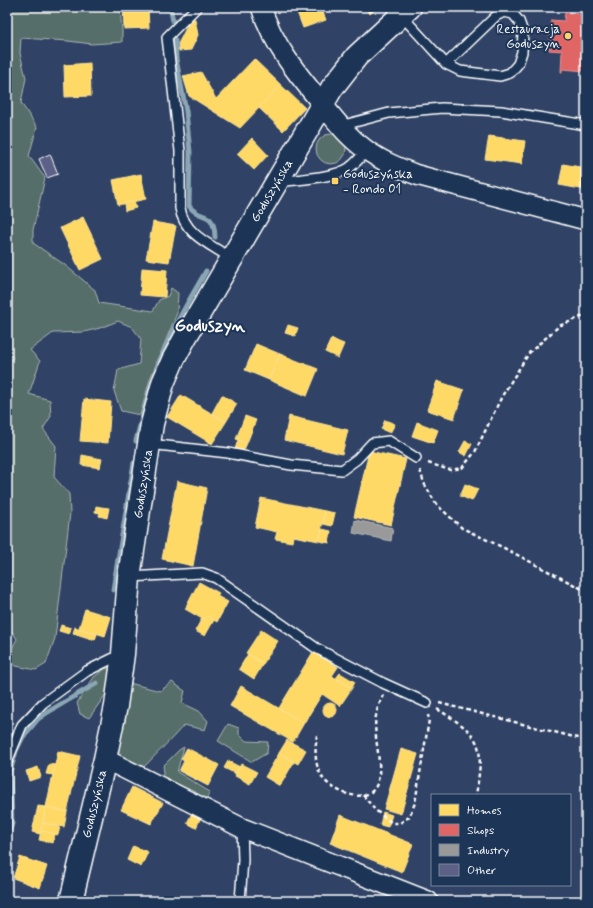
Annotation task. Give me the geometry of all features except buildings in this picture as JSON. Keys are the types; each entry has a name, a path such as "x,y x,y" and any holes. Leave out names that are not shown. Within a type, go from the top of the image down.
{"street":[{"path":"261,7 270,29 292,67 348,135 367,150 392,166 417,175 586,220"},
{"name":"Goduszyńska","path":"71,901 116,706 123,654 129,577 149,444 163,383 185,338 343,73 357,56 406,11"},
{"path":"105,759 242,828 428,901"}],"lane":[{"path":"197,7 168,37 180,151 180,208 181,215 185,222 196,236 232,259"},
{"path":"406,11 446,64 460,71 485,75 500,76 510,73 518,64 522,52 523,32 519,21 513,14 504,12 496,16 446,64"},
{"path":"340,126 389,113 442,108 501,111 586,125"},
{"path":"278,182 333,174 348,169 360,159 367,150"},
{"path":"149,444 228,453 291,465 342,470 357,460 372,443 389,441 416,458"},
{"path":"129,577 202,573 216,578 316,648 387,684 427,702"},
{"path":"7,762 22,725 43,703 88,671 123,654"},
{"path":"240,901 243,860 242,828"}],"path":[{"path":"416,458 450,470 462,468 475,452 502,396 529,353 559,326 586,315"},
{"path":"416,458 424,483 436,504 462,528 506,549 586,591"},
{"path":"317,735 315,750 321,776 328,784 338,791 357,797 370,792 376,786 379,777 376,716 387,684"},
{"path":"363,795 374,810 392,823 400,823 409,817 415,803 429,720 427,702"},
{"path":"427,702 440,703 586,740"},
{"path":"427,702 464,725 474,735 479,746 480,767 476,794"}],"green space":[{"path":"7,7 117,7 120,9 122,42 92,44 21,38 20,53 26,78 21,103 37,127 29,156 45,178 33,230 33,243 65,265 95,290 99,303 153,311 159,300 168,296 171,288 178,293 177,313 150,379 140,415 121,411 114,391 118,370 139,364 141,339 132,327 118,321 84,332 53,333 30,350 40,361 29,394 50,400 51,416 43,429 56,446 54,477 69,494 70,513 55,638 46,664 36,670 16,666 7,660 7,657 17,639 7,626 7,362 13,358 7,347"},
{"path":"331,134 342,138 346,149 342,160 331,164 320,160 316,149 320,138"},
{"path":"106,668 133,684 160,691 172,682 185,691 182,703 199,711 208,721 205,730 184,725 142,769 117,753 129,695 113,684 89,718 80,714 77,703 94,677"},
{"path":"228,724 239,728 239,734 246,741 268,742 267,753 252,762 218,741"},
{"path":"184,747 177,772 210,792 204,803 157,778 164,772 163,766"}],"waterway":[{"path":"170,7 173,21"},
{"path":"175,40 176,59 186,111 190,152 189,206 198,214 206,217 212,222 215,237"},
{"path":"136,441 151,385 167,342 177,321 206,271"},
{"path":"113,590 134,463"},
{"path":"7,838 12,824 10,772 16,751 23,737 38,719 97,683"}],"place":[{"name":"Restauracja Goduszyn","path":"568,36"},
{"name":"Goduszyńska - Rondo 01","path":"335,181"}],"district":[{"name":"Goduszyn","path":"210,326"}]}
